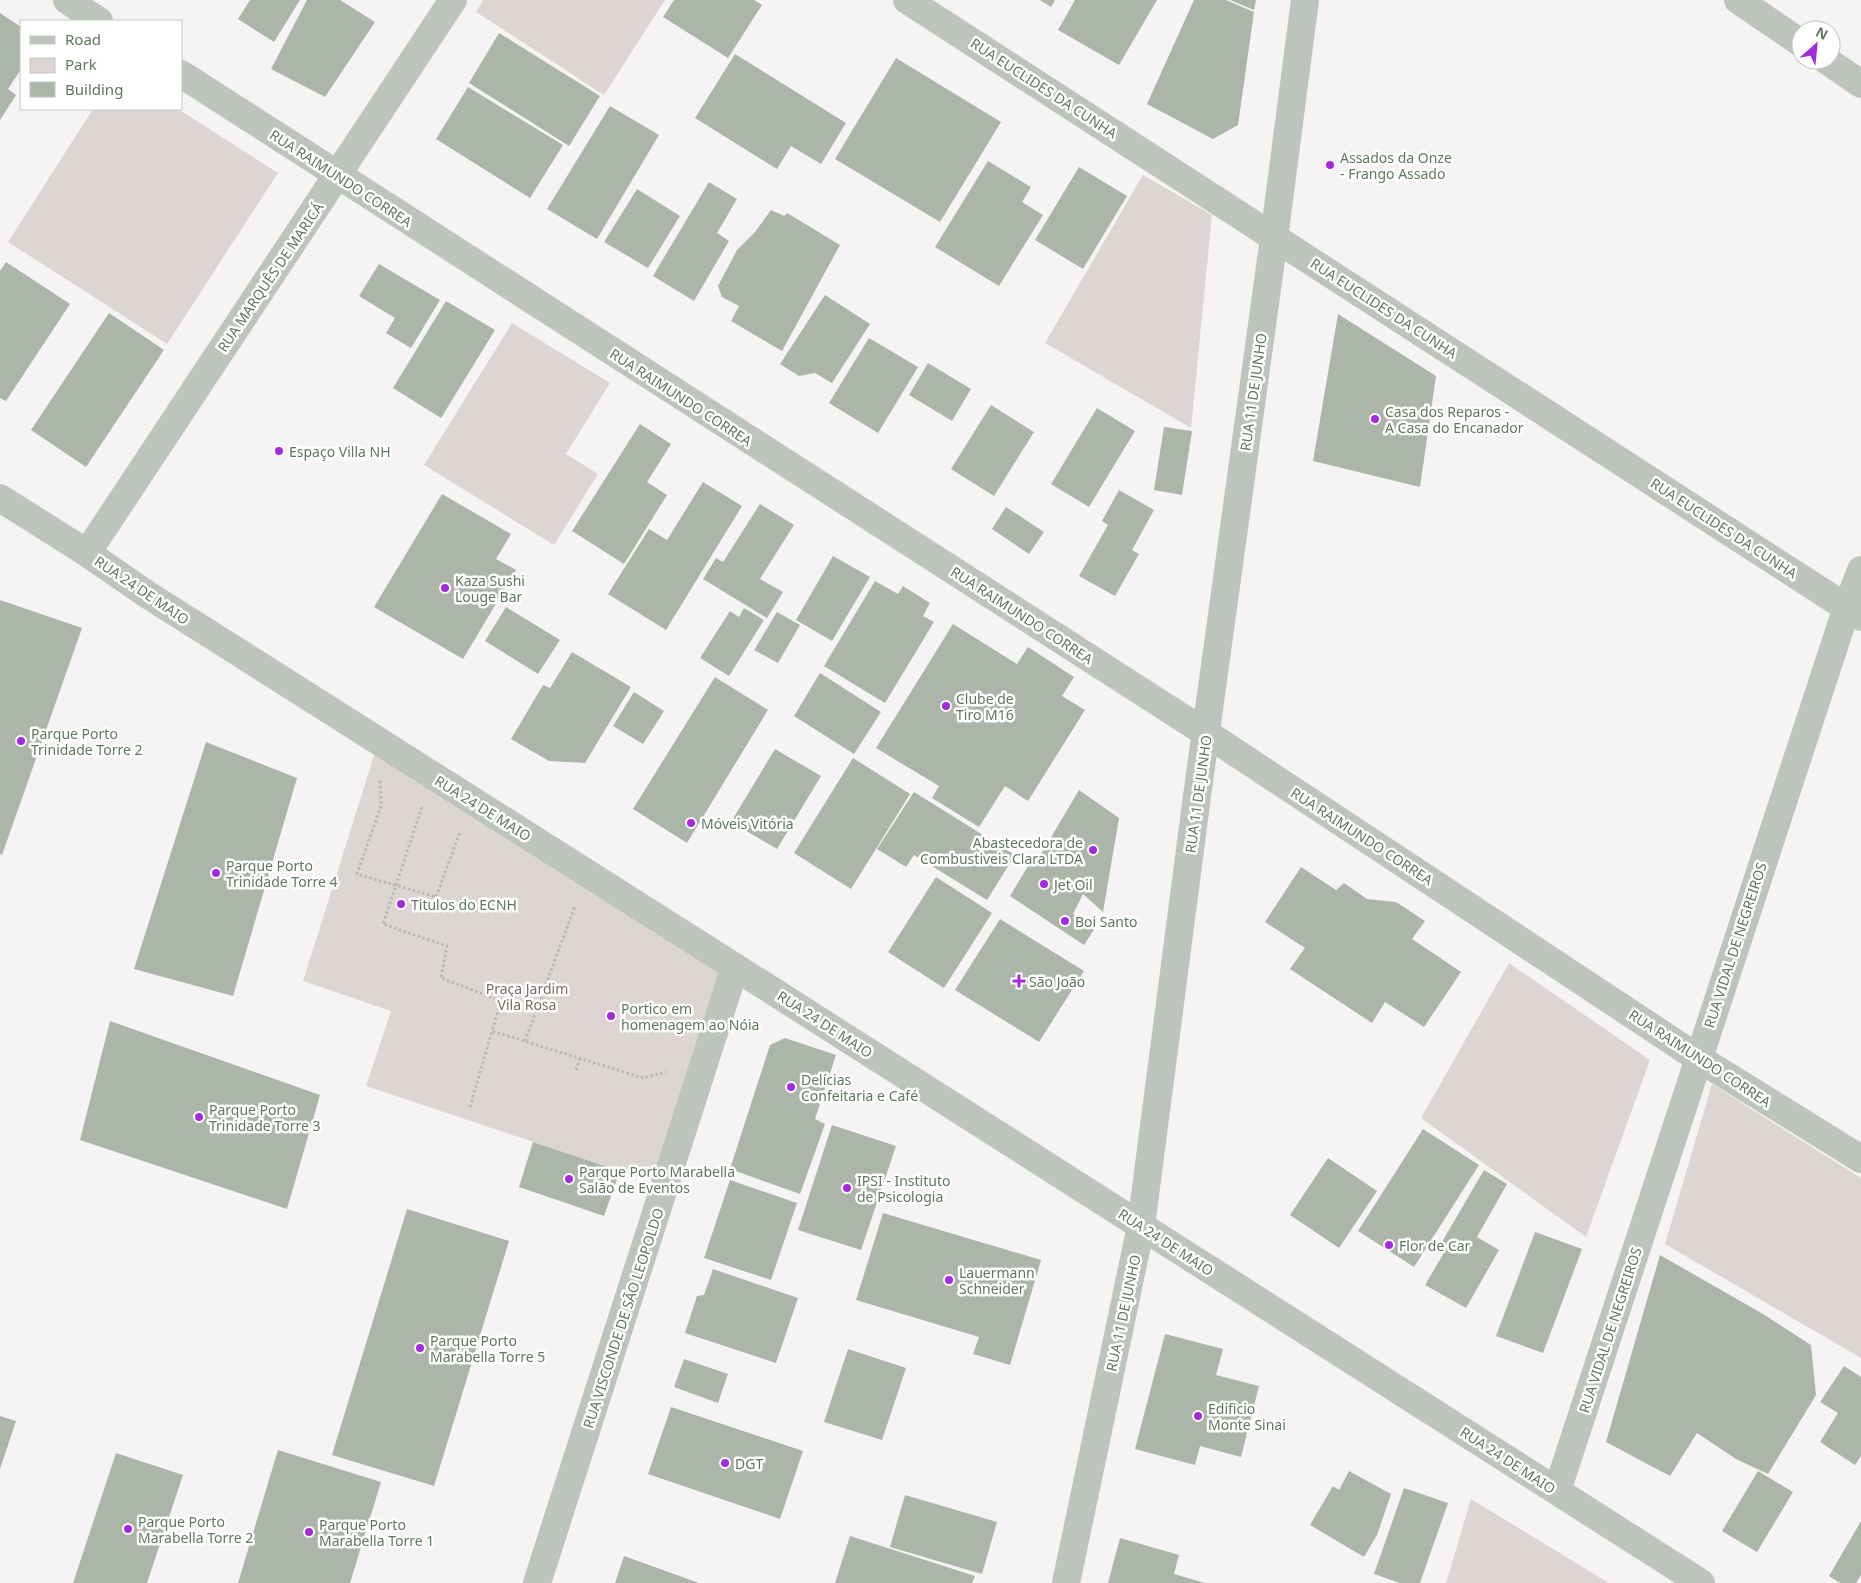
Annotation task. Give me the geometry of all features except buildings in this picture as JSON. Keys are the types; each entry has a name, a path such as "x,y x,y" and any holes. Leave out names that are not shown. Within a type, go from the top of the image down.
{"street":[{"path":"67,0 97,20"},
{"name":"RUA MARQUÊS DE MARICÁ","path":"87,553 453,0"},
{"name":"RUA EUCLIDES DA CUNHA","path":"907,0 1854,612"},
{"name":"RUA 11 DE JUNHO","path":"1066,1583 1141,1226 1305,0"},
{"path":"1738,0 1791,36"},
{"path":"1841,70 1861,84"},
{"name":"RUA RAIMUNDO CORREA","path":"182,75 1206,733 1698,1058 1861,1159"},
{"name":"RUA 24 DE MAIO","path":"0,498 87,553 148,596 735,967 1701,1583"},
{"name":"RUA VIDAL DE NEGREIROS","path":"1557,1492 1698,1058 1854,612 1861,570"},
{"name":"RUA VISCONDE DE SÃO LEOPOLDO","path":"538,1583 735,967"}],"path":[{"path":"433,776 383,924 447,946 441,978 502,1000 470,1107"},
{"path":"381,806 357,874 436,897 472,801"},
{"path":"525,1041 576,902"},
{"path":"492,1031 643,1078 706,1061"},
{"path":"576,1070 580,1058"}],"green space":[{"path":"483,0 665,0 604,95 476,12"},
{"path":"92,110 180,110 278,173 167,344 8,242"},
{"path":"1143,175 1212,215 1191,428 1045,343"},
{"path":"512,323 610,383 566,454 598,474 554,545 424,465"},
{"name":"Praça Jardim Vila Rosa","path":"377,746 735,967 666,1184 620,1171 366,1086 391,1011 303,981"},
{"path":"1509,963 1650,1060 1586,1237 1421,1118"},
{"path":"1712,1084 1861,1178 1861,1358 1665,1244"},
{"path":"1471,1499 1609,1583 1446,1583"}],"place":[{"name":"Assados da Onze - Frango Assado","path":"1330,165"},
{"name":"Casa dos Reparos - A Casa do Encanador","path":"1375,419"},
{"name":"Espaço Villa NH","path":"279,451"},
{"name":"Kaza Sushi Louge Bar","path":"445,588"},
{"name":"Clube de Tiro M16","path":"946,706"},
{"name":"Parque Porto Trinidade Torre 2","path":"21,741"},
{"name":"Móveis Vitória","path":"691,823"},
{"name":"Abastecedora de Combustiveis Clara LTDA","path":"1093,850"},
{"name":"Parque Porto Trinidade Torre 4","path":"216,873"},
{"name":"Jet Oil","path":"1044,884"},
{"name":"Titulos do ECNH","path":"401,904"},
{"name":"Boi Santo","path":"1065,921"},
{"name":"São João","path":"1019,981"},
{"name":"Portico em homenagem ao Nóia","path":"611,1016"},
{"name":"Delícias Confeitaria e Café","path":"791,1087"},
{"name":"Parque Porto Trinidade Torre 3","path":"199,1117"},
{"name":"Parque Porto Marabella Salão de Eventos","path":"569,1179"},
{"name":"IPSI - Instituto de Psicologia","path":"847,1188"},
{"name":"Flor de Car","path":"1389,1245"},
{"name":"Lauermann Schneider","path":"949,1280"},
{"name":"Parque Porto Marabella Torre 5","path":"420,1348"},
{"name":"Edificio Monte Sinai","path":"1198,1416"},
{"name":"DGT","path":"725,1463"},
{"name":"Parque Porto Marabella Torre 2","path":"128,1529"},
{"name":"Parque Porto Marabella Torre 1","path":"309,1532"}]}
